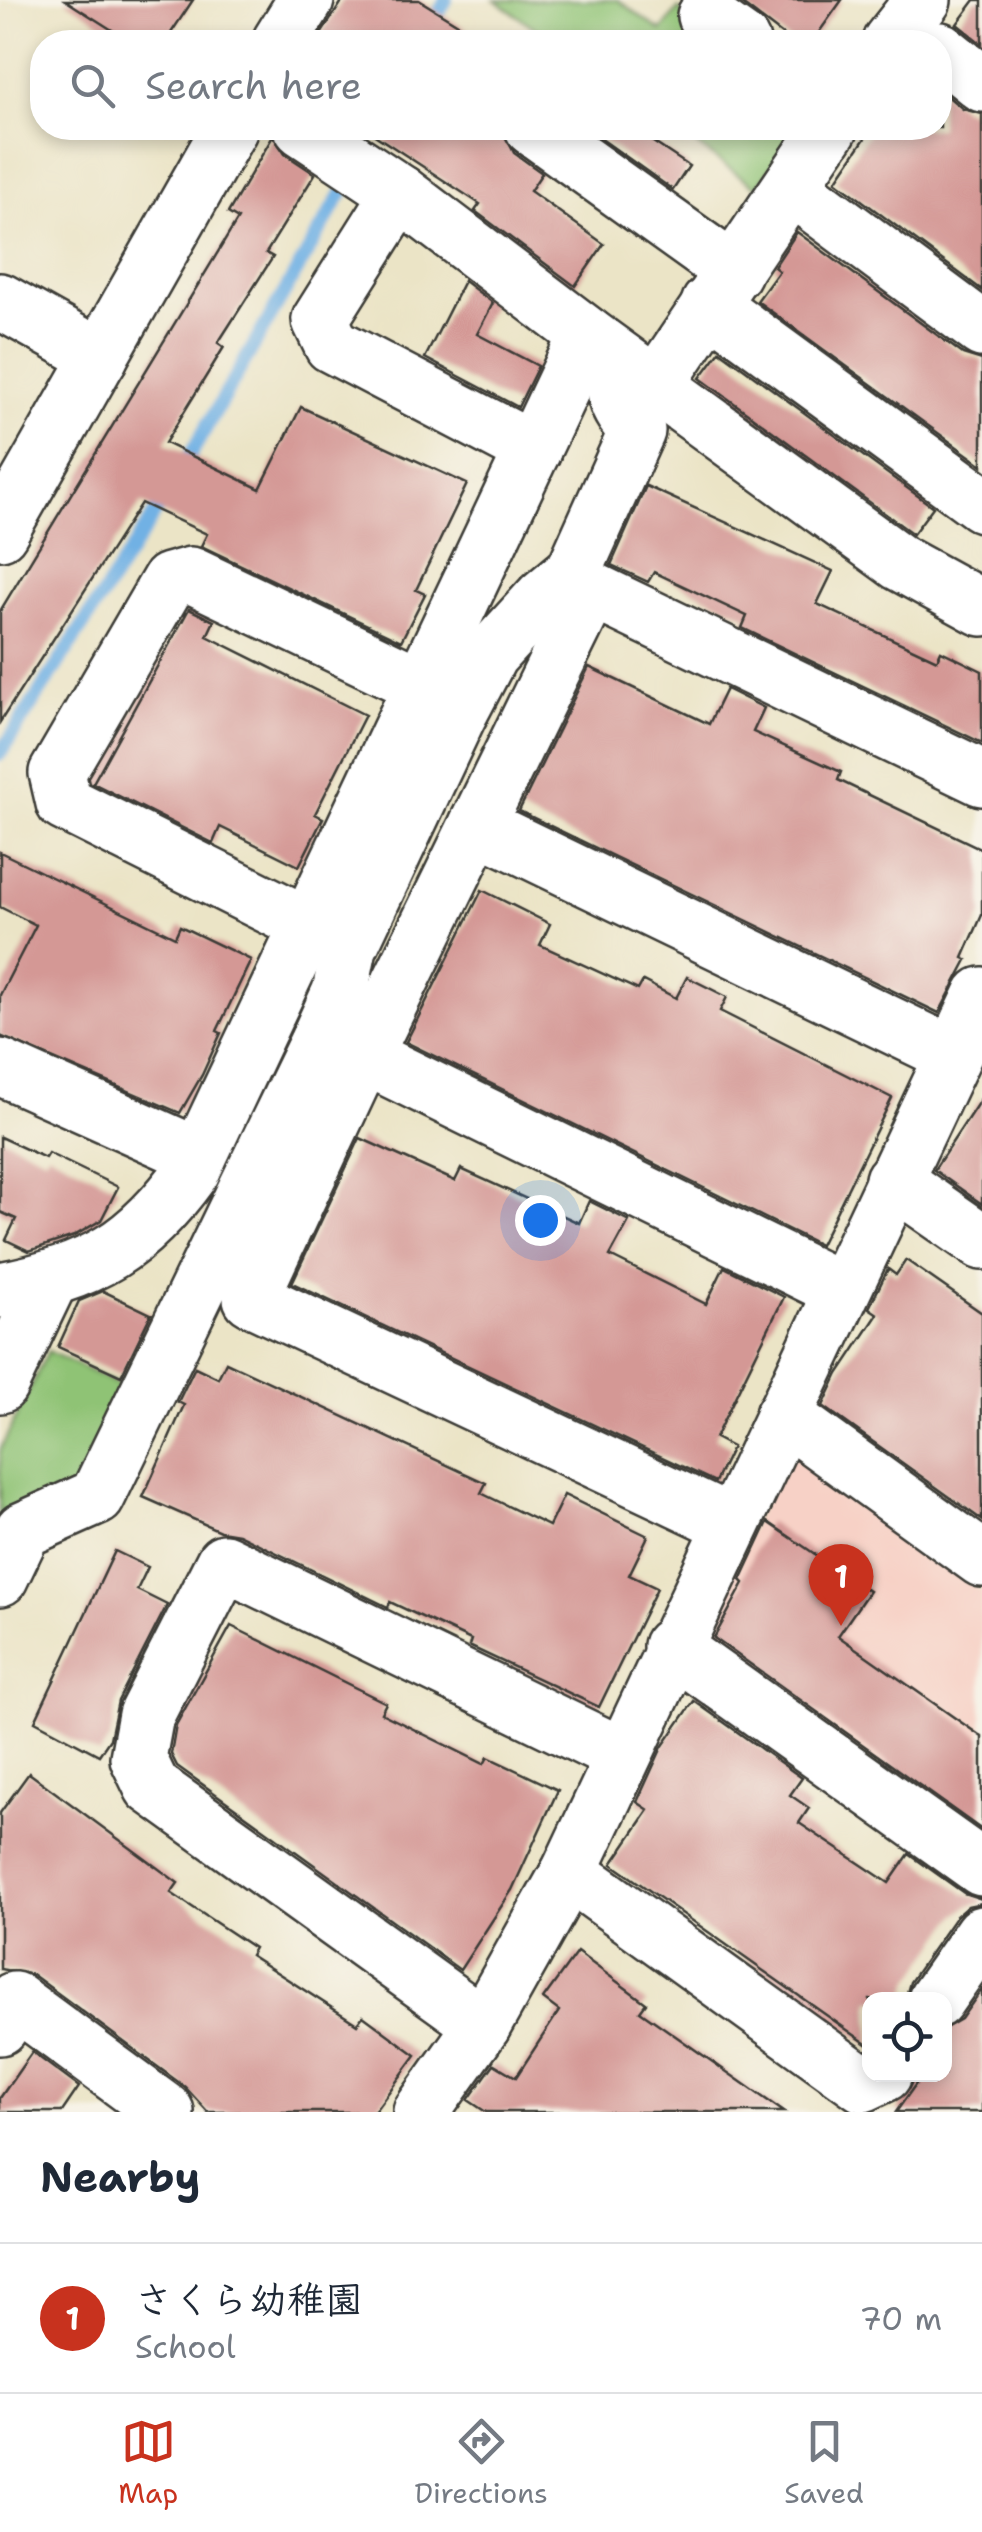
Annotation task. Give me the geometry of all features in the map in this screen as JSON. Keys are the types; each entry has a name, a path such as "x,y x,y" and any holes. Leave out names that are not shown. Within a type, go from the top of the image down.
{"street":[{"path":"287,30 306,0"},
{"path":"952,60 982,84"},
{"path":"0,532 223,140"},
{"path":"320,140 400,193 900,563 982,608"},
{"path":"546,140 982,504"},
{"path":"0,1384 26,1284 119,1248 158,1218 199,1156 532,450 622,360 722,288 822,140"},
{"path":"790,187 982,329"},
{"path":"400,193 320,320 332,344 532,450"},
{"path":"0,301 100,357"},
{"path":"0,1578 23,1530 97,1497 316,1045 340,992 349,948 458,716 490,655 574,571 637,432 615,406 612,390 622,360"},
{"path":"308,925 64,803 57,772 169,581 191,575 421,686"},
{"path":"732,1524 250,1298 592,590 982,778"},
{"path":"477,824 953,1056"},
{"path":"430,2109 483,2025 568,1872 671,1646 982,995"},
{"path":"364,1056 841,1290"},
{"path":"0,1067 199,1156"},
{"path":"893,1180 982,1242"},
{"path":"783,1415 982,1560"},
{"path":"483,2025 152,1787 138,1758 146,1715 224,1562 623,1756"},
{"path":"671,1646 982,1868"},
{"path":"568,1872 863,2084 867,2082"},
{"path":"942,1992 982,1934"},
{"path":"0,2027 14,2000 166,2112"}],"shaded area":[{"path":"788,1451 982,1592 982,1856 694,1648"}],"green space":[{"path":"495,0 618,0 660,30 538,30"},
{"path":"678,9 708,30 662,30"},
{"path":"690,140 791,140 757,188"},
{"path":"48,1351 134,1392 89,1487 0,1552 0,1450"}],"building":[{"path":"65,0 193,0 173,30 112,30"},
{"path":"343,0 419,0 468,30 324,30"},
{"path":"737,0 842,0 821,30 776,30"},
{"path":"975,0 982,0 982,44 957,24"},
{"path":"952,100 963,109 982,114 982,290 836,181 864,140 952,140"},
{"path":"271,140 276,140 285,154 315,174 266,253 273,257 218,343 224,347 165,443 260,489 301,407 467,484 416,590 425,594 401,641 201,546 207,534 141,503 0,722 0,611 238,219 228,213"},
{"path":"382,140 508,140 514,153 542,173 530,191 604,244 575,286 475,211 480,204"},
{"path":"603,140 650,140 689,166 673,190"},
{"path":"797,232 963,354 982,360 982,465 757,301 779,271 774,267"},
{"path":"464,281 493,303 477,334 538,366 518,407 425,358"},
{"path":"720,351 933,507 913,534 700,378"},
{"path":"646,486 833,571 817,604 937,660 941,651 982,671 982,743 742,628 747,616 654,572 648,582 611,565"},
{"path":"189,609 214,621 207,636 365,715 315,814 323,818 299,866 220,827 213,843 93,783"},
{"path":"589,667 709,724 726,689 764,708 753,732 841,772 838,780 982,849 982,915 963,958 967,960 939,1013 519,811"},
{"path":"0,852 175,937 180,926 251,960 217,1031 221,1033 202,1075 180,1113 0,1036 0,995 36,925 0,907"},
{"path":"482,890 550,924 540,945 638,990 643,981 676,998 687,977 727,997 720,1011 892,1098 820,1245 406,1042"},
{"path":"982,1097 982,1204 934,1170"},
{"path":"0,1137 45,1158 48,1153 118,1187 101,1220 74,1236 29,1251 6,1240 16,1219 0,1212"},
{"path":"360,1138 455,1181 461,1169 579,1223 589,1201 629,1221 610,1256 706,1304 724,1267 784,1297 715,1438 732,1447 715,1482 292,1283"},
{"path":"906,1260 982,1313 982,1520 823,1406 838,1374 878,1314 869,1308 888,1269 896,1275"},
{"path":"103,1291 151,1314 121,1376 58,1347 79,1301"},
{"path":"226,1362 486,1483 481,1493 549,1526 564,1495 648,1536 629,1575 657,1588 599,1707 469,1646 471,1640 390,1602 388,1607 238,1534 220,1531 143,1497 184,1405 178,1402 195,1367 218,1378"},
{"path":"768,1522 869,1591 838,1636 982,1737 982,1830 714,1638 744,1583 741,1580"},
{"path":"115,1551 148,1567 137,1590 167,1605 118,1701 110,1739 99,1755 35,1721"},
{"path":"231,1626 386,1703 381,1713 484,1764 488,1757 558,1790 512,1890 460,1970 177,1766 171,1754 176,1725"},
{"path":"694,1701 802,1778 790,1795 809,1808 799,1823 889,1883 909,1854 964,1893 982,1899 982,1903 968,1906 956,1916 910,1982 907,1992 862,1992 862,2040 612,1864 649,1810 637,1802 662,1747"},
{"path":"29,1773 178,1883 171,1893 254,1948 250,1955 357,2024 363,2016 416,2055 374,2112 208,2112 185,2087 33,1975 0,1969 0,1813"},
{"path":"577,1952 646,2003 640,2011 784,2112 486,2112 468,2100 494,2064 516,2077 559,2011 543,1999"},
{"path":"982,1989 982,2112 896,2112 917,2082 952,2082 952,2024 961,2019"},
{"path":"32,2052 79,2087 62,2112 0,2112 0,2098"}],"waterway":[{"path":"430,30 446,0"},
{"path":"181,471 353,174"},
{"path":"0,754 165,498"}],"place":[{"name":"さくら幼稚園","path":"841,1626"}]}
